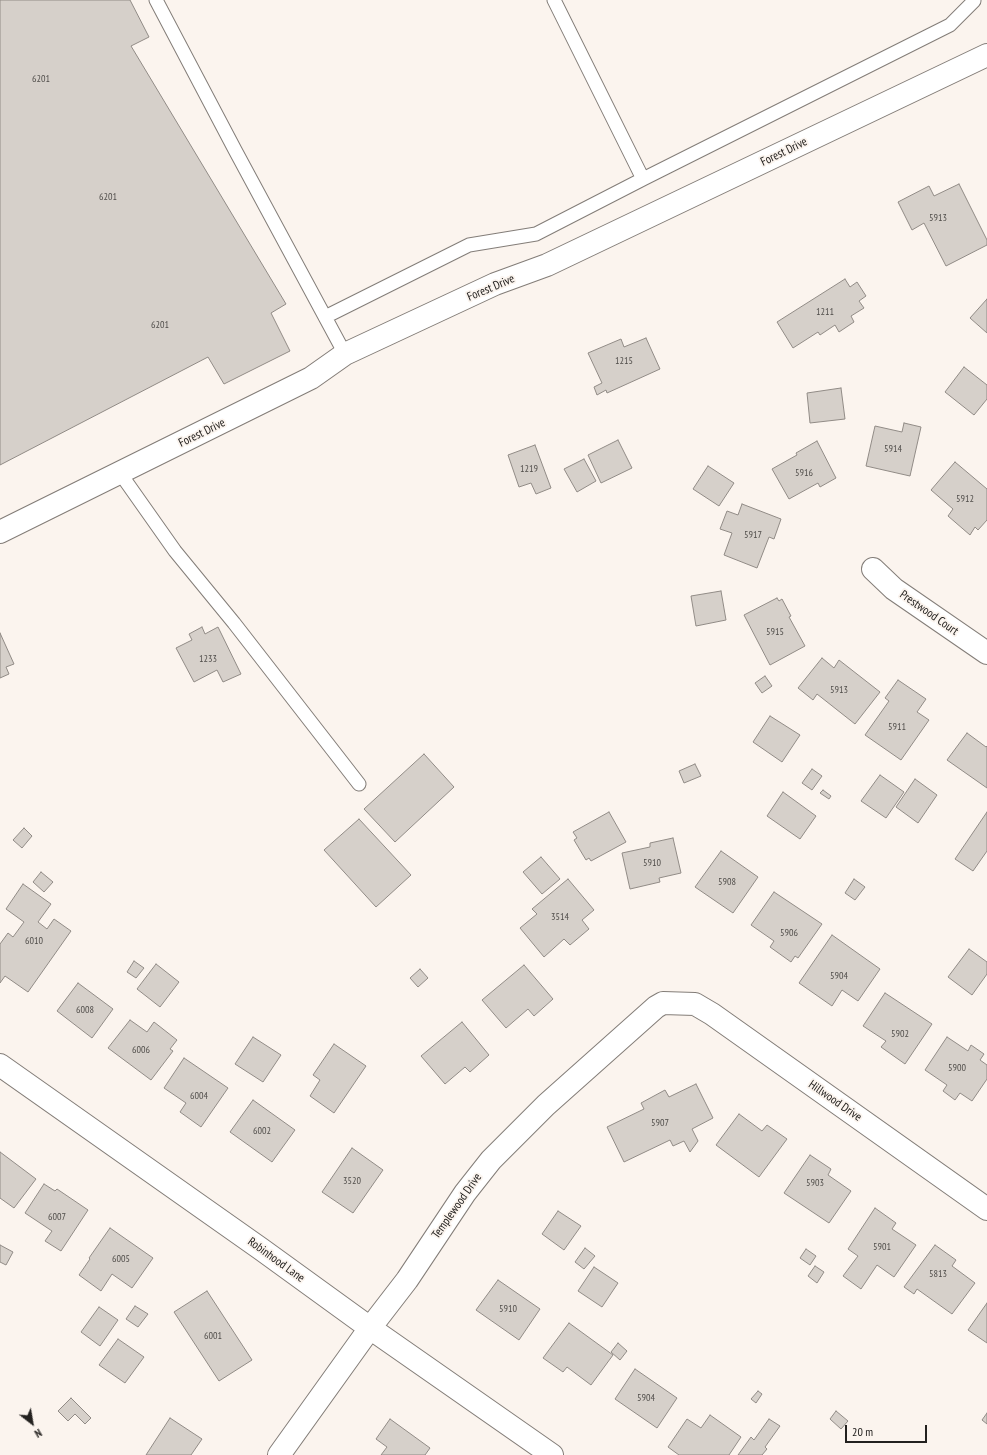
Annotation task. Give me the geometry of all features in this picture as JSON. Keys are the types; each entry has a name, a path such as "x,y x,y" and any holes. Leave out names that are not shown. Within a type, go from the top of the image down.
{"street":[{"name":"Forest Drive","path":"0,532 311,378 345,354 495,284 547,265 987,55"},
{"name":"Prestwood Court","path":"872,569 894,588 987,653"},
{"name":"Templewood Drive","path":"279,1455 370,1328 408,1280 465,1193 491,1160 546,1105 656,1007 663,1003 678,1003"},
{"name":"Hillwood Drive","path":"678,1003 695,1004 712,1014 987,1209"},
{"name":"Robinhood Lane","path":"0,1065 261,1249 370,1328 552,1455"}],"lane":[{"path":"156,0 345,354"},
{"path":"554,0 643,179"},
{"path":"325,317 469,245 536,234 950,25 974,0"},
{"path":"120,473 175,551 234,623 359,784"}],"building":[{"path":"0,0 130,0 149,37 131,46 286,304 271,313 290,351 224,384 208,357 0,465"},
{"path":"959,184 987,240 987,245 946,266 924,223 912,230 898,202 929,186 934,196"},
{"path":"845,279 850,287 857,282 866,296 859,301 864,308 851,316 854,322 839,332 835,325 820,335 818,332 793,348 777,322"},
{"path":"987,299 987,333 970,318"},
{"path":"646,338 660,369 607,393 606,390 597,395 594,387 602,383 588,353 621,339 624,347"},
{"path":"964,367 987,385 987,399 974,415 945,392"},
{"path":"841,388 845,419 810,423 807,393"},
{"path":"904,423 921,427 910,476 866,466 875,426 902,432"},
{"path":"618,440 632,468 601,483 588,455"},
{"path":"817,441 836,478 820,487 818,483 789,499 772,469 797,455 796,453"},
{"path":"535,445 551,488 536,494 531,483 519,487 508,455"},
{"path":"584,459 596,481 577,492 564,469"},
{"path":"955,462 987,489 987,520 978,530 975,527 970,535 948,516 953,509 931,490"},
{"path":"708,466 734,483 719,506 693,489"},
{"path":"742,504 781,519 774,539 769,537 757,568 724,555 732,533 720,529 727,511 738,515"},
{"path":"721,591 726,620 696,626 691,596"},
{"path":"777,598 779,601 782,599 791,616 789,617 805,646 770,665 744,615"},
{"path":"202,627 205,634 218,627 241,674 223,682 217,670 194,682 176,648 192,640 189,634"},
{"path":"0,633 14,664 6,667 9,674 0,678"},
{"path":"822,658 834,668 839,660 880,692 855,724 817,694 813,700 798,688"},
{"path":"765,676 772,686 762,693 755,683"},
{"path":"898,680 926,699 917,712 929,720 901,760 865,735 889,701 885,698"},
{"path":"770,716 800,735 782,762 753,742"},
{"path":"967,733 986,747 987,746 987,788 947,760"},
{"path":"424,754 454,787 395,842 364,809"},
{"path":"695,764 701,776 684,783 679,771"},
{"path":"812,769 822,776 812,790 802,783"},
{"path":"880,775 904,792 886,818 861,801"},
{"path":"915,779 937,795 918,823 896,807"},
{"path":"823,790 831,796 829,799 820,793"},
{"path":"783,792 816,816 800,839 767,816"},
{"path":"609,812 626,842 591,861 589,858 586,860 574,840 577,838 573,832"},
{"path":"987,812 987,851 973,871 955,859"},
{"path":"359,819 411,875 376,907 324,850"},
{"path":"24,828 32,836 22,848 13,840"},
{"path":"673,838 681,873 659,878 660,882 630,889 622,853 650,847 650,843"},
{"path":"721,851 758,877 733,913 695,887"},
{"path":"541,857 560,879 542,894 523,872"},
{"path":"41,872 53,882 44,892 33,882"},
{"path":"568,879 594,910 582,920 589,929 570,945 564,939 544,957 520,928 537,914 532,909"},
{"path":"854,879 865,887 855,900 845,893"},
{"path":"23,884 51,904 38,922 47,929 54,919 71,931 28,992 5,976 0,983 0,944 8,933 13,937 24,922 6,909"},
{"path":"774,892 822,924 798,958 795,956 791,962 770,947 774,941 751,925"},
{"path":"832,935 880,969 858,1001 842,990 832,1006 799,983"},
{"path":"969,949 987,962 987,974 972,995 948,977"},
{"path":"134,961 144,968 136,978 127,972"},
{"path":"156,964 179,982 160,1007 137,989"},
{"path":"524,965 553,999 534,1016 528,1009 506,1028 482,1000"},
{"path":"420,969 428,978 418,987 410,978"},
{"path":"78,983 113,1009 92,1038 57,1011"},
{"path":"885,993 932,1024 905,1064 881,1047 886,1041 863,1026"},
{"path":"130,1020 147,1032 154,1022 177,1040 170,1049 173,1051 151,1080 108,1048"},
{"path":"462,1022 489,1055 470,1072 465,1067 445,1084 421,1056"},
{"path":"253,1037 281,1055 263,1082 235,1064"},
{"path":"947,1037 968,1051 971,1045 984,1054 980,1060 987,1065 987,1079 972,1101 960,1093 955,1100 943,1091 947,1085 925,1070"},
{"path":"334,1044 366,1066 334,1113 310,1096 320,1080 313,1075"},
{"path":"184,1058 228,1088 201,1127 180,1112 186,1103 164,1088"},
{"path":"696,1084 713,1118 692,1129 698,1141 690,1152 684,1141 673,1146 670,1140 624,1162 607,1127 644,1109 641,1103 665,1090 669,1097"},
{"path":"253,1100 295,1130 272,1162 230,1132"},
{"path":"739,1114 762,1131 767,1125 787,1139 759,1177 716,1145"},
{"path":"352,1148 383,1170 353,1213 322,1192"},
{"path":"0,1152 36,1179 14,1208 0,1198"},
{"path":"810,1155 831,1169 828,1175 851,1191 829,1223 784,1193"},
{"path":"44,1184 55,1191 57,1189 88,1210 61,1251 45,1241 52,1231 25,1213"},
{"path":"875,1208 896,1223 892,1229 916,1245 894,1277 877,1265 861,1289 843,1276 858,1256 848,1249"},
{"path":"558,1211 581,1226 564,1250 542,1234"},
{"path":"110,1228 153,1258 132,1288 112,1274 101,1291 79,1275"},
{"path":"0,1245 13,1252 6,1265 0,1262"},
{"path":"935,1245 956,1260 952,1266 975,1283 952,1314 917,1289 914,1294 904,1287"},
{"path":"585,1248 595,1256 584,1269 575,1262"},
{"path":"806,1249 816,1256 810,1265 800,1258"},
{"path":"815,1266 824,1272 817,1283 808,1276"},
{"path":"594,1267 618,1283 602,1307 578,1291"},
{"path":"498,1280 540,1309 519,1340 476,1310"},
{"path":"207,1291 252,1360 219,1381 174,1312"},
{"path":"987,1303 987,1343 968,1330"},
{"path":"135,1306 148,1314 138,1327 126,1319"},
{"path":"99,1307 118,1320 100,1346 81,1332"},
{"path":"569,1323 613,1355 591,1385 567,1367 563,1372 543,1358"},
{"path":"118,1339 144,1357 125,1383 99,1365"},
{"path":"618,1343 627,1351 620,1360 611,1352"},
{"path":"635,1369 677,1398 657,1428 615,1399"},
{"path":"758,1391 762,1394 756,1403 751,1399"},
{"path":"71,1398 91,1418 85,1424 75,1414 68,1421 58,1411"},
{"path":"836,1411 848,1421 841,1429 830,1419"},
{"path":"987,1413 987,1424 982,1420"},
{"path":"710,1415 741,1437 729,1455 679,1455 668,1447 687,1419 701,1428"},
{"path":"170,1418 202,1439 191,1455 146,1455"},
{"path":"390,1419 430,1448 425,1455 381,1455 387,1447 376,1439"},
{"path":"769,1419 780,1426 765,1447 767,1449 762,1455 738,1455 751,1437 754,1440"}]}
